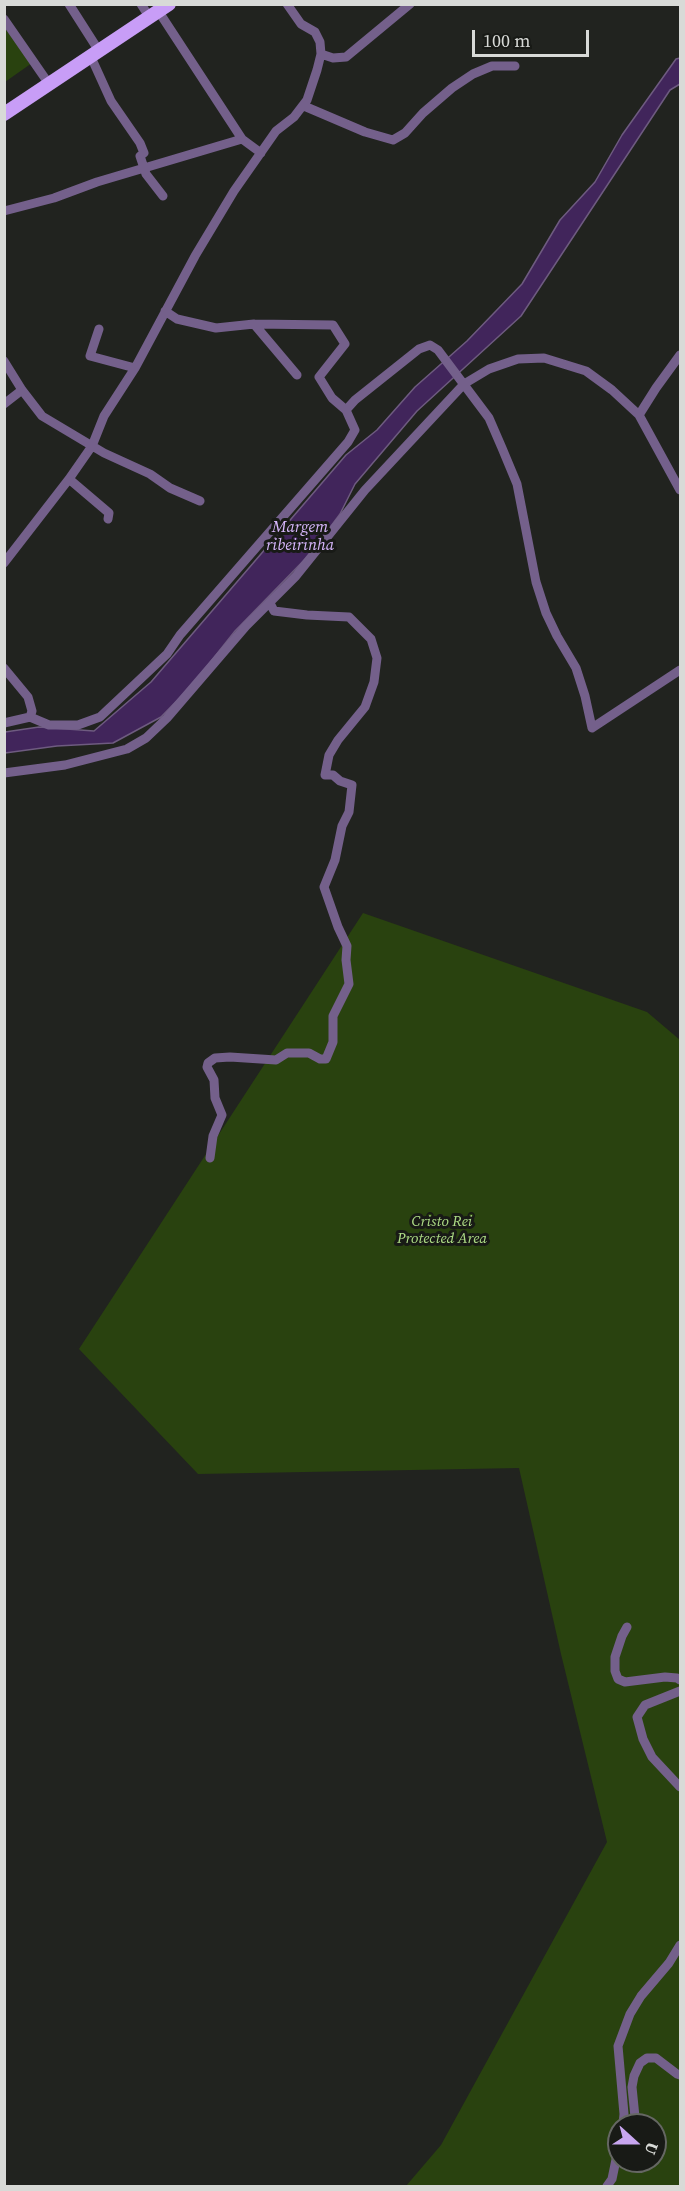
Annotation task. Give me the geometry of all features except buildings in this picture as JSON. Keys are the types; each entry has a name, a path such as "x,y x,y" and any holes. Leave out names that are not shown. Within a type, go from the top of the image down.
{"main road":[{"path":"4,114 160,12"}],"street":[{"path":"69,4 95,54 111,100 140,143 144,153 140,156 146,174 163,196"},
{"path":"141,4 160,12 242,139 261,153"},
{"path":"4,563 93,446 104,416 135,368 234,191 276,131 304,106 321,54 320,42 315,32 301,24 287,4"},
{"path":"321,54 333,58 346,57 410,4"},
{"path":"4,19 49,84"},
{"path":"304,106 388,141 405,133 423,112 473,74 492,66 515,66"},
{"path":"4,211 54,198 96,182 242,139"},
{"path":"4,723 30,717 49,725 78,725 100,717 167,654 180,635 348,442 355,430 346,410 332,398 319,377 345,345 333,325 254,324 216,327 177,319 165,311"},
{"path":"254,324 297,375"},
{"path":"99,329 90,356 135,368"},
{"path":"346,410 355,400 419,349 430,345 438,350 489,418 517,484 536,582 549,621 576,668 592,728 681,670"},
{"path":"639,415 681,355"},
{"path":"4,773 65,765 127,749 146,738 167,718 246,626 296,576 365,490 462,381 489,369 518,359 544,358 586,371 612,390 639,415 681,490"},
{"path":"4,362 42,416 104,453 200,501"},
{"path":"4,404 22,390"},
{"path":"69,479 109,513 108,519"},
{"path":"210,1158 213,1136 222,1115 215,1098 214,1080 207,1067 208,1063 215,1058 230,1057 276,1060 286,1053 309,1053 320,1059 326,1059 333,1042 333,1016 349,984 347,946 324,887 335,860 342,826 349,812 352,785 340,781 333,775 325,775 329,755 365,707 374,682 377,658 371,639 349,617 274,611 270,603"},
{"path":"4,668 28,697 32,711 30,717"},
{"path":"627,1627 615,1656 615,1671 618,1679 625,1682 664,1677 681,1680"},
{"path":"681,1691 645,1705 637,1718 643,1739 652,1757 681,1787"},
{"path":"624,2113 618,2046 630,2013 681,1946"},
{"path":"635,2113 632,2087 640,2063 648,2058 656,2058 677,2074 681,2074"},
{"path":"607,2187 613,2173"}],"green space":[{"path":"4,27 32,63 5,82 4,82"},
{"name":"Cristo Rei Protected Area","path":"363,913 647,1012 680,1040 680,2186 406,2186 441,2145 607,1842 519,1468 198,1474 79,1349"}],"water":[{"name":"Margem ribeirinha","path":"680,58 680,84 670,90 521,316 417,411 355,484 340,514 311,553 235,631 193,684 161,717 113,743 57,746 5,753 5,732 39,727 94,731 151,682 346,455 377,430 415,387 467,341 522,284 560,220 595,182 622,135 676,59"}]}
